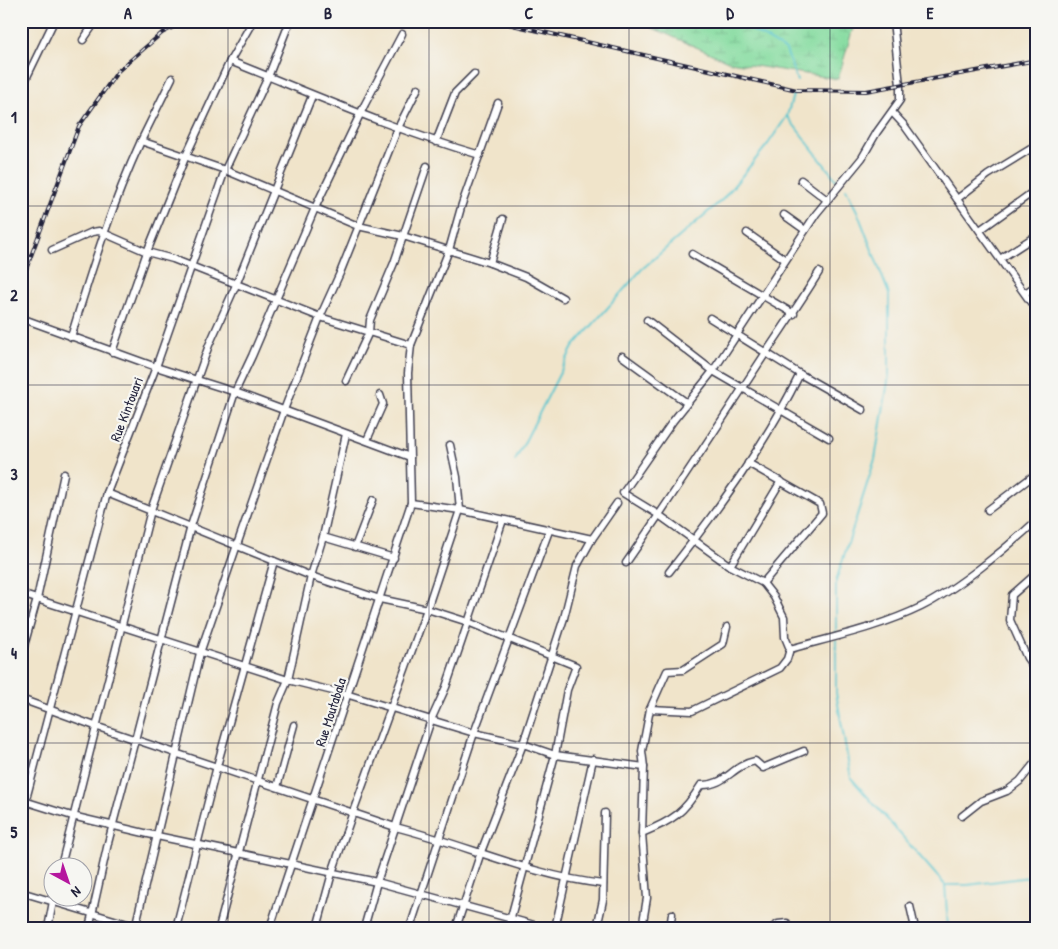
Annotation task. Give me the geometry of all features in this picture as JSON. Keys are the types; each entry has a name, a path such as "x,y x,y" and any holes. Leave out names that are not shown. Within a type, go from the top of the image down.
{"street":[{"path":"21,89 54,21"},
{"path":"83,40 96,21"},
{"name":"Rue Kintouari","path":"21,818 23,801 50,708 107,493 156,368 225,170 268,77 290,21"},
{"path":"650,709 684,711 698,708 780,668 787,659 790,649 785,637 782,611 763,583 730,566 659,515 624,493 686,403 713,371 784,259 827,200 862,158 877,132 900,100 893,21"},
{"path":"112,352 147,252 185,158 230,61 250,26"},
{"path":"89,928 113,825 162,641 190,526 234,392 277,300 315,208 360,114 402,34"},
{"path":"230,61 312,96 436,142 480,155"},
{"path":"436,142 455,93 474,74"},
{"path":"71,337 127,172 172,78"},
{"path":"70,906 137,927 200,653 236,545 284,410 320,317 398,128 418,88"},
{"path":"63,856 151,510 209,345 236,286 312,96"},
{"name":"Rue Moutabala","path":"270,928 349,695 411,502 408,373 411,346 449,250 462,204 498,103"},
{"path":"892,112 904,124 1037,311"},
{"path":"141,141 185,158 225,170 358,226 403,236 490,263 526,277 563,298"},
{"path":"957,199 988,174 1037,145"},
{"path":"346,381 369,332 370,320 403,236 427,166"},
{"path":"801,180 827,200"},
{"path":"980,230 1037,189"},
{"path":"784,215 805,230"},
{"path":"490,263 503,219"},
{"path":"52,250 95,231 147,252 191,266 236,286 320,317 411,346"},
{"path":"747,233 784,259"},
{"path":"1000,259 1037,235"},
{"path":"692,254 733,276 762,296 794,314"},
{"path":"626,563 794,314 819,272"},
{"path":"1025,293 1037,285"},
{"path":"21,318 156,368 234,392 410,457"},
{"path":"710,318 800,374 863,410"},
{"path":"647,320 713,371 829,438"},
{"path":"622,356 686,403"},
{"path":"669,572 748,463 781,411 800,374"},
{"path":"367,440 383,404 380,395"},
{"path":"219,928 278,703 288,680 346,434"},
{"path":"317,928 332,873 352,812 427,609 460,510 450,445"},
{"path":"748,463 820,504 822,513 763,583"},
{"path":"988,510 1037,473"},
{"path":"21,657 37,599 64,474"},
{"path":"730,566 781,481"},
{"path":"107,493 311,576 380,598 427,609 468,622 510,641 576,666 567,690 555,756 508,928"},
{"path":"355,547 373,500"},
{"path":"411,502 460,510 592,539"},
{"path":"456,928 481,852 523,744 552,657 577,566 592,539 603,526 617,503"},
{"path":"364,928 377,882 431,720 446,687 502,520"},
{"path":"790,649 836,636 920,607 944,592 1017,538 1037,520"},
{"path":"410,928 474,733 510,641 549,531"},
{"path":"323,537 394,558"},
{"path":"176,928 217,766 274,561"},
{"path":"1037,573 1012,596 1010,620 1027,658 1037,672"},
{"path":"21,594 120,628 288,680 349,695 474,733 523,744 555,756 593,759 644,767"},
{"path":"642,928 647,898 642,833 644,767 642,751 650,709 667,671 682,670 723,644 727,627"},
{"path":"21,699 95,726 395,827 440,838 525,868 567,880 603,884"},
{"path":"277,787 294,725"},
{"path":"642,833 668,823 683,810 701,785 718,784 743,764 755,761 763,768 804,751"},
{"path":"555,928 593,759"},
{"path":"962,816 981,801 1007,790 1020,781 1037,760"},
{"path":"23,801 72,816 157,836 198,843 377,882 545,928"},
{"path":"597,928 603,900 605,813"},
{"path":"21,892 42,897"},
{"path":"48,928 52,906"},
{"path":"910,906 915,928"},
{"path":"670,928 672,914"},
{"path":"772,928 778,924 787,923"}],"green space":[{"path":"637,21 855,21 838,79 730,62"}],"waterway":[{"path":"736,21 786,50 797,81"},
{"path":"793,95 787,116 837,181"},
{"path":"515,461 573,347 642,269 723,199 768,144 787,116"},
{"path":"836,635 836,581 875,459 889,375 889,294 857,211 846,189"},
{"path":"836,640 836,693 851,778 945,885 948,928"},
{"path":"945,885 968,885 1037,876"}],"railway":[{"path":"21,283 79,126 118,71 162,33 185,21"},
{"path":"495,21 797,90 866,91 1037,60"}]}
